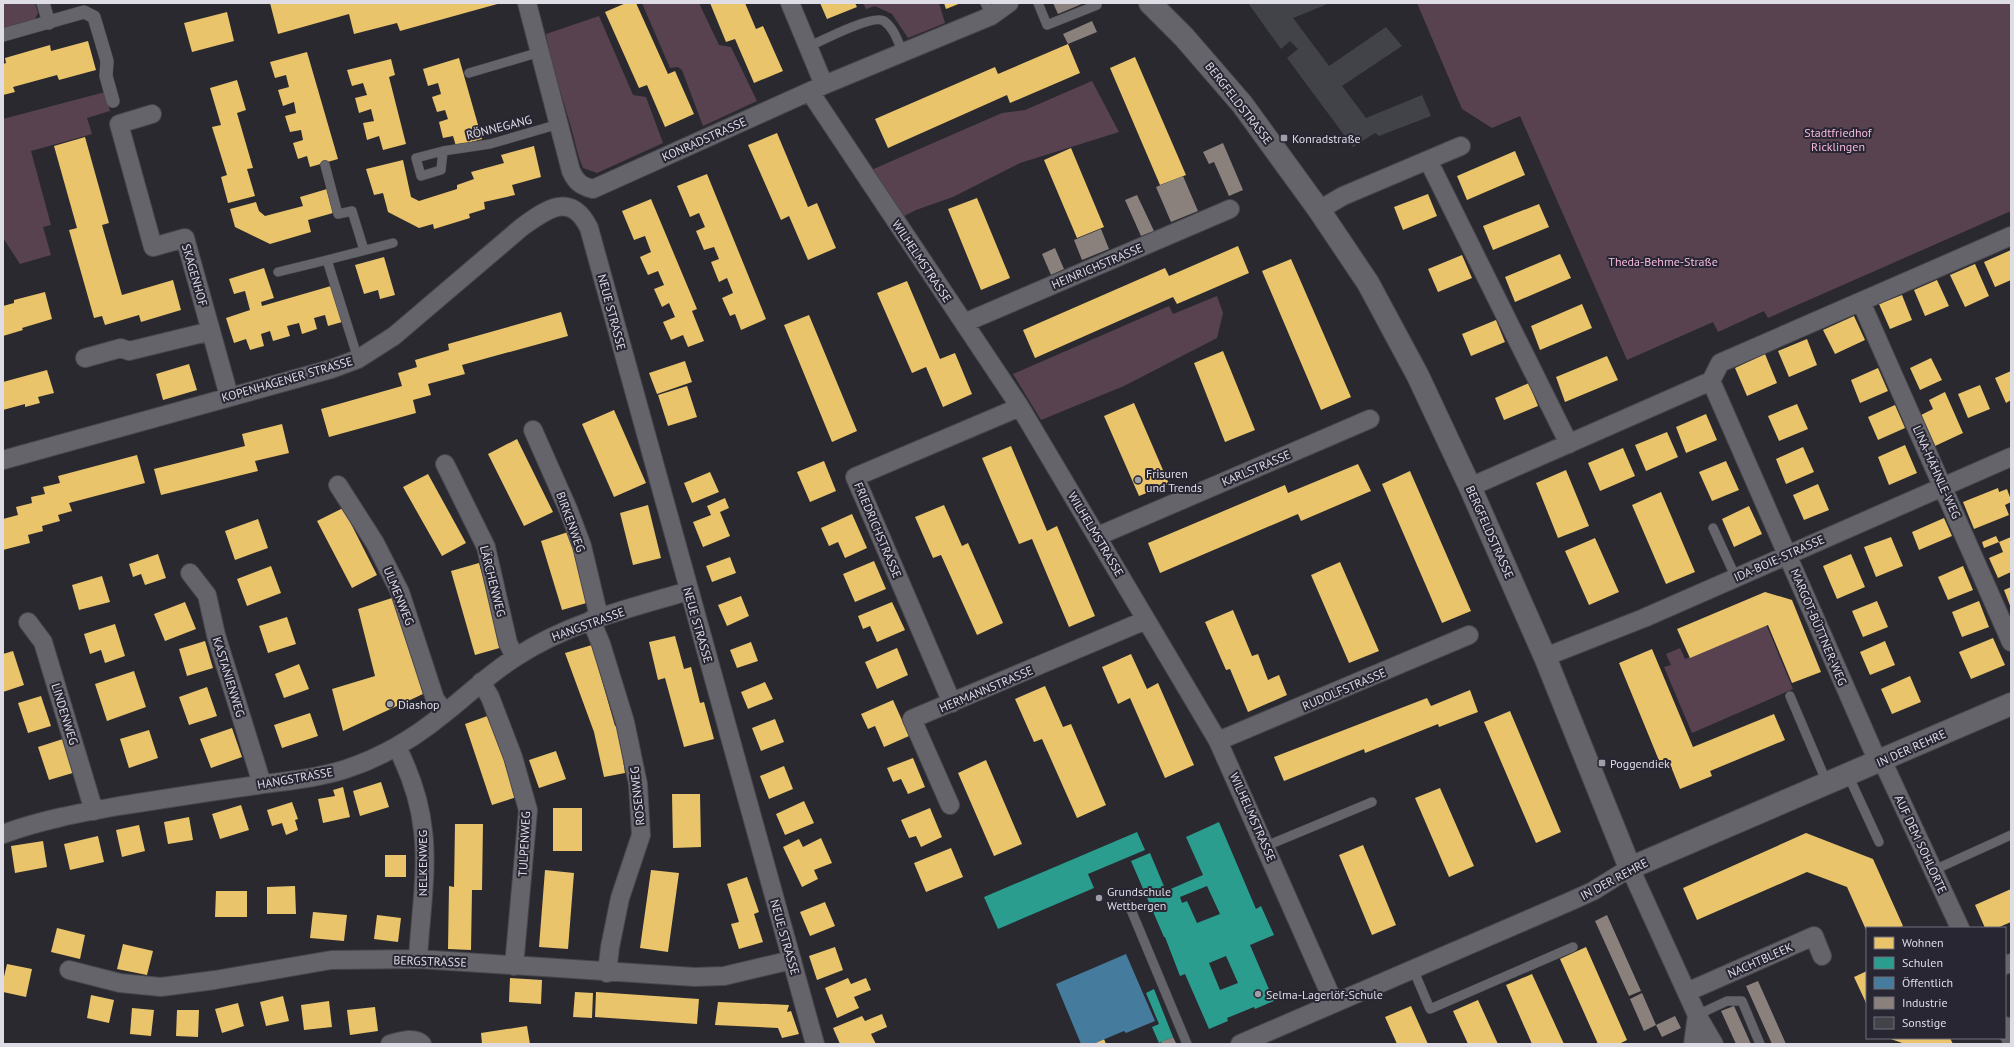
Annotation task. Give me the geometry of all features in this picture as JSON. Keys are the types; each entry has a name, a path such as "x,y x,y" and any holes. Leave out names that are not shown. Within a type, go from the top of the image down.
{"street":[{"path":"43,3 49,23"},
{"path":"527,3 559,124"},
{"path":"790,3 808,47 817,89"},
{"name":"KONRADSTRASSE","path":"559,124 570,171 576,181 584,187 593,189 817,89 903,53 988,9 1010,3"},
{"name":"BERGFELDSTRASSE","path":"1150,3 1184,37 1242,104 1368,283 1418,376 1470,487 1545,657 1630,868"},
{"path":"3,35 84,12 94,17 107,61 106,76 113,101"},
{"name":"WILHELMSTRASSE","path":"817,89 964,323 1020,407 1098,536 1218,741 1266,846 1334,1003"},
{"name":"SKAGENHOF","path":"152,114 119,124 153,247 185,238 229,396"},
{"path":"1318,210 1343,196 1461,146"},
{"path":"1428,160 1569,444"},
{"name":"KOPENHAGENER STRASSE","path":"3,460 331,368 358,359 412,322 522,226 536,216 551,209 563,206 575,210"},
{"name":"HEINRICHSTRASSE","path":"964,323 1230,208"},
{"name":"NEUE STRASSE","path":"575,210 583,216 589,228 815,1044"},
{"path":"1470,487 1711,381 1720,363 2011,236"},
{"name":"LINA-HÄHNLE-WEG","path":"1861,302 1944,486 2011,642"},
{"path":"85,358 121,348 129,352 211,331"},
{"name":"MARGOT-BÜTTNER-WEG","path":"1711,381 1880,761"},
{"name":"FRIEDRICHSTRASSE","path":"952,703 855,477 1020,407"},
{"name":"KARLSTRASSE","path":"1098,536 1370,418"},
{"name":"BIRKENWEG","path":"533,430 568,509 582,546 595,619"},
{"name":"IDA-BOIE-STRASSE","path":"1545,657 1644,618 2011,457"},
{"name":"LÄRCHENWEG","path":"445,464 486,547 508,643 515,657"},
{"name":"ULMENWEG","path":"338,485 376,543 400,592 436,700 445,713"},
{"name":"KASTANIENWEG","path":"190,573 207,595 216,635 262,784"},
{"name":"HANGSTRASSE","path":"3,834 60,817 262,784 303,779 344,770 371,760 397,746 445,713 481,682 515,657 541,642 595,619 689,591"},
{"name":"ROSENWEG","path":"595,619 601,644 625,722 638,784 641,835 620,898 610,947 607,973"},
{"name":"HERMANNSTRASSE","path":"950,805 912,719 1146,620"},
{"name":"LINDENWEG","path":"28,622 43,642 94,811"},
{"name":"RUDOLFSTRASSE","path":"1218,741 1469,636"},
{"name":"TULPENWEG","path":"481,682 490,697 513,757 528,810 514,966"},
{"name":"IN DER REHRE","path":"1240,1044 1578,898 1630,868 2011,704"},
{"name":"NELKENWEG","path":"397,746 407,767 418,800 423,832 424,858 418,959"},
{"name":"AUF DEM SOHLORTE","path":"1880,761 1934,870 1960,927"},
{"path":"1630,868 1697,1015 1714,1044"},
{"name":"NACHTBLEEK","path":"1687,992 1814,936 1822,956"},
{"name":"BERGSTRASSE","path":"69,970 120,983 161,987 215,980 331,960 418,959 607,973 696,977 724,976 792,960"},
{"path":"1693,1044 1697,1015"},
{"path":"2006,1028 2011,1039"},
{"path":"390,1044 408,1040 419,1041 422,1044"}],"lane":[{"path":"1038,3 1047,25 1097,5"},
{"path":"808,47 867,21 878,19 884,21 893,32 903,53"},
{"path":"469,73 540,52"},
{"name":"RÖNNEGANG","path":"443,151 490,144 559,124"},
{"path":"325,165 338,214 352,212 364,250"},
{"path":"278,272 393,243"},
{"path":"327,260 358,359"},
{"path":"1713,528 1736,578"},
{"path":"1790,696 1828,784"},
{"path":"1848,775 1879,842"},
{"path":"1266,846 1372,802"},
{"path":"1934,870 2011,835"},
{"path":"1129,905 1187,1044"},
{"path":"1413,969 1430,1009 1573,947"},
{"path":"1697,1015 1727,1001 1742,1001 1760,1044"}],"green space":[{"path":"3,3 35,3 38,13 35,19 3,28"},
{"path":"642,3 699,3 719,45 731,47 757,101 703,126 682,70 678,67 670,68"},
{"path":"863,3 939,3 945,23 908,38 892,14 875,6 866,9"},
{"name":"Stadtfriedhof Ricklingen","path":"1417,3 2011,3 2011,211 1768,318 1764,311 1718,332 1713,322 1627,360 1520,116 1492,128 1462,109"},
{"path":"599,16 633,95 646,97 663,143 597,173 583,168 581,163 554,69 546,34"},
{"path":"1092,81 1119,132 1020,163 953,197 916,210 902,217 869,171 1002,113 1025,110"},
{"path":"105,92 110,111 87,118 92,134 31,151 51,225 43,227 51,255 20,264 3,238 3,119"},
{"path":"1217,296 1223,313 1217,338 1124,386 1041,420 1013,374 1169,306 1173,314"},
{"path":"1766,624 1793,689 1692,733 1664,667 1671,665 1666,654 1680,648 1685,659"}],"building: Wohnen":[{"path":"270,3 501,3 400,31 397,23 354,34 349,14 278,34"},
{"path":"626,3 636,3 668,74 675,71 694,114 665,127 647,85 639,88 605,12"},
{"path":"710,3 745,3 756,29 763,26 783,71 754,83 735,39 726,42"},
{"path":"820,3 855,3 857,7 827,19"},
{"path":"944,3 961,3 946,9"},
{"path":"227,12 234,41 192,52 184,23"},
{"path":"88,41 96,70 59,80 57,75 13,87 15,92 3,95 3,64 6,63 5,58 50,45 51,51"},
{"path":"1068,44 1080,73 1010,103 1007,95 888,148 875,119 995,67 998,74"},
{"path":"307,52 338,159 310,167 307,156 298,159 293,143 303,140 301,130 290,132 285,116 296,113 294,102 283,106 278,90 289,87 286,75 275,78 270,62"},
{"path":"1135,57 1186,175 1160,185 1110,68"},
{"path":"459,58 482,139 456,146 453,136 443,138 439,122 448,119 445,110 437,112 432,97 441,94 438,83 428,86 423,69"},
{"path":"391,59 395,75 389,77 406,144 383,150 379,136 367,140 363,123 374,121 371,109 359,113 355,98 367,95 363,83 352,86 347,70"},
{"path":"237,80 246,110 237,113 253,168 247,169 255,196 228,203 221,177 227,175 212,127 221,125 210,88"},
{"path":"777,133 808,207 817,203 836,248 808,260 789,216 781,220 748,145"},
{"path":"85,137 109,223 102,225 122,295 173,280 181,310 141,322 139,315 105,325 102,316 94,318 69,230 77,228 54,146"},
{"path":"534,146 541,177 512,185 515,195 484,202 485,209 469,214 470,218 434,229 433,224 419,228 388,212 383,193 374,195 366,169 403,160 411,197 419,201 457,189 457,185 474,179 471,172 504,163 501,155"},
{"path":"1071,148 1104,227 1077,238 1044,160"},
{"path":"1515,151 1525,175 1467,200 1457,176"},
{"path":"707,174 766,319 741,330 735,314 730,316 722,298 733,293 727,278 719,282 711,262 719,259 714,247 704,250 696,231 705,227 699,213 690,217 677,186"},
{"path":"327,189 333,213 308,220 311,232 270,244 235,227 230,209 256,202 259,211 265,216 303,206 300,197"},
{"path":"1428,194 1437,216 1403,230 1394,207"},
{"path":"977,198 1010,278 981,290 948,209"},
{"path":"651,199 697,309 692,311 704,341 688,347 683,335 671,340 663,322 675,317 669,303 662,307 654,289 664,285 658,271 648,275 640,257 651,252 645,236 634,240 622,211"},
{"path":"1539,204 1549,227 1493,250 1483,226"},
{"path":"1238,246 1249,273 1177,304 1173,297 1035,358 1023,330 1165,268 1169,276"},
{"path":"2011,250 2011,280 1995,287 1984,262"},
{"path":"1560,254 1571,278 1515,302 1505,277"},
{"path":"1462,255 1472,278 1438,292 1428,269"},
{"path":"384,257 395,295 380,299 378,290 364,294 355,265"},
{"path":"1291,259 1351,397 1321,410 1262,271"},
{"path":"1975,264 1989,296 1965,307 1950,275"},
{"path":"264,268 274,298 261,302 262,306 331,286 342,322 328,326 325,315 314,318 317,329 302,334 299,323 287,326 290,336 273,341 270,331 261,334 264,346 250,350 246,339 234,343 226,318 250,310 245,291 234,294 229,279"},
{"path":"1937,280 1949,306 1925,316 1914,290"},
{"path":"907,281 940,359 955,353 972,394 943,407 926,367 912,373 877,293"},
{"path":"45,292 52,319 22,328 23,330 3,336 3,306 14,303 14,300"},
{"path":"1902,295 1912,320 1890,329 1879,304"},
{"path":"1582,304 1592,328 1540,350 1531,326"},
{"path":"561,312 568,336 462,365 465,374 428,384 431,395 413,400 416,413 329,437 321,409 402,386 398,373 417,367 415,360 449,350 448,344"},
{"path":"809,315 857,431 832,442 784,325"},
{"path":"1854,316 1865,340 1835,354 1823,330"},
{"path":"1496,320 1505,342 1471,356 1462,334"},
{"path":"1807,339 1817,365 1789,377 1778,351"},
{"path":"1223,351 1255,430 1225,442 1194,363"},
{"path":"1765,354 1777,383 1747,396 1735,368"},
{"path":"1607,356 1618,380 1565,402 1556,377"},
{"path":"1931,358 1942,380 1920,390 1910,368"},
{"path":"685,361 692,382 657,394 649,373"},
{"path":"189,364 197,390 163,400 156,374"},
{"path":"1878,368 1888,391 1860,403 1851,380"},
{"path":"47,370 54,393 38,397 40,403 25,407 25,404 3,410 3,382"},
{"path":"2011,371 2011,400 2006,403 1995,378"},
{"path":"1529,383 1538,406 1504,420 1495,398"},
{"path":"1980,385 1990,409 1968,418 1958,394"},
{"path":"687,386 697,417 668,426 658,395"},
{"path":"1945,392 1963,433 1935,446 1921,415 1933,409 1929,400"},
{"path":"1134,403 1169,484 1139,496 1104,416"},
{"path":"1797,404 1808,429 1779,441 1768,416"},
{"path":"1895,405 1905,428 1878,440 1868,417"},
{"path":"614,410 646,483 614,497 582,424"},
{"path":"1706,414 1717,440 1686,453 1676,427"},
{"path":"282,424 289,453 255,461 258,471 161,495 154,469 245,446 242,434"},
{"path":"1667,432 1678,457 1646,471 1635,445"},
{"path":"517,439 553,512 524,526 488,454"},
{"path":"1905,445 1917,473 1889,485 1878,457"},
{"path":"1011,446 1047,531 1057,526 1095,616 1069,627 1032,539 1019,544 982,458"},
{"path":"1803,447 1814,472 1786,484 1776,459"},
{"path":"1623,448 1635,476 1600,491 1588,463"},
{"path":"137,455 145,483 69,503 72,511 58,515 60,521 42,526 43,531 28,535 30,543 3,550 3,519 18,515 16,507 32,503 31,497 45,494 43,487 60,483 58,476"},
{"path":"824,461 836,491 810,502 797,472"},
{"path":"1726,461 1739,490 1712,501 1699,472"},
{"path":"1358,464 1371,491 1301,521 1298,514 1160,573 1148,543 1285,485 1288,493"},
{"path":"1566,470 1589,526 1558,538 1536,483"},
{"path":"1410,471 1471,611 1442,623 1382,484"},
{"path":"710,472 719,492 692,503 684,483"},
{"path":"428,474 466,543 442,556 403,487"},
{"path":"1818,484 1829,510 1804,520 1793,495"},
{"path":"1998,488 1999,492 2007,489 2011,502 2005,505 2009,515 1974,529 1963,502"},
{"path":"1661,492 1695,572 1666,584 1632,505"},
{"path":"725,498 729,508 720,512 730,536 703,547 693,522 711,515 707,506"},
{"path":"648,505 661,558 633,565 620,513"},
{"path":"944,505 962,546 968,543 1003,623 977,635 941,555 933,558 915,517"},
{"path":"1749,506 1762,534 1734,547 1722,519"},
{"path":"343,508 377,575 352,588 317,521"},
{"path":"852,514 867,548 845,558 838,542 829,546 821,528"},
{"path":"1944,518 1952,536 1919,550 1912,532"},
{"path":"258,519 268,548 235,560 225,531"},
{"path":"568,532 590,602 562,610 541,541"},
{"path":"1996,536 1999,542 1984,548 1982,542"},
{"path":"1891,537 1903,566 1876,577 1864,547"},
{"path":"2011,537 2011,572 1998,578 1989,558 2003,552 1999,542"},
{"path":"1595,538 1619,592 1589,605 1565,551"},
{"path":"158,554 166,578 145,585 141,574 133,577 129,564"},
{"path":"1851,554 1865,587 1837,599 1823,566"},
{"path":"730,557 736,573 712,582 706,566"},
{"path":"874,561 886,589 855,602 843,574"},
{"path":"1340,562 1379,651 1349,663 1311,575"},
{"path":"479,563 503,647 475,655 451,571"},
{"path":"271,566 281,593 247,606 237,579"},
{"path":"1963,566 1973,590 1948,600 1938,577"},
{"path":"102,576 110,602 79,610 72,585"},
{"path":"2011,587 2011,608 2004,590"},
{"path":"1765,592 1792,600 1821,672 1792,683 1768,625 1690,658 1677,629"},
{"path":"741,596 749,616 727,626 718,605"},
{"path":"395,597 423,694 343,731 332,689 375,676 358,609"},
{"path":"1877,601 1888,627 1863,637 1852,611"},
{"path":"1979,601 1989,627 1962,637 1952,612"},
{"path":"185,602 196,629 165,641 154,614"},
{"path":"892,602 905,630 877,642 870,626 863,629 858,616"},
{"path":"1233,610 1252,656 1258,654 1268,680 1279,675 1287,695 1248,712 1230,669 1226,670 1205,622"},
{"path":"287,617 296,644 268,653 259,626"},
{"path":"115,624 125,656 105,663 101,650 90,654 84,634"},
{"path":"675,636 684,669 691,667 700,703 704,702 714,739 684,747 665,678 658,680 649,642"},
{"path":"1993,638 2005,665 1971,679 1959,652"},
{"path":"205,641 213,668 187,676 179,649"},
{"path":"1885,641 1895,665 1870,675 1860,652"},
{"path":"751,642 758,661 737,668 730,650"},
{"path":"592,645 615,726 618,726 625,773 604,777 594,732 565,653"},
{"path":"897,648 908,675 877,689 865,662"},
{"path":"1652,649 1693,747 1774,714 1785,740 1710,771 1712,776 1680,789 1668,759 1660,763 1619,663"},
{"path":"13,651 24,685 3,692 3,654"},
{"path":"1131,654 1147,689 1158,683 1194,765 1165,778 1130,698 1118,704 1102,667"},
{"path":"299,664 309,689 284,698 275,674"},
{"path":"134,671 146,707 107,721 95,684"},
{"path":"1910,676 1921,702 1892,714 1881,689"},
{"path":"765,682 773,699 748,709 741,692"},
{"path":"1045,686 1063,727 1071,724 1106,805 1077,818 1042,739 1034,742 1015,699"},
{"path":"207,687 217,716 189,725 179,697"},
{"path":"1470,690 1478,712 1439,727 1438,724 1365,753 1364,749 1284,781 1274,757 1427,698 1431,706"},
{"path":"41,696 51,726 28,733 18,703"},
{"path":"893,700 909,736 884,747 875,726 868,729 861,714"},
{"path":"1510,711 1561,832 1536,843 1484,722"},
{"path":"310,713 318,736 282,748 274,725"},
{"path":"493,714 520,796 492,805 465,724"},
{"path":"775,719 784,742 761,751 752,728"},
{"path":"232,728 242,757 211,768 200,739"},
{"path":"149,730 158,758 129,768 120,739"},
{"path":"66,738 76,772 49,780 38,747"},
{"path":"556,751 566,779 539,788 529,760"},
{"path":"913,758 925,787 908,794 901,779 893,782 887,768"},
{"path":"986,760 1022,844 994,856 958,773"},
{"path":"784,766 793,789 769,799 760,776"},
{"path":"381,782 389,807 360,816 353,791"},
{"path":"343,787 350,817 323,823 318,799 335,796 333,790"},
{"path":"1440,788 1474,866 1449,877 1415,798"},
{"path":"672,794 700,794 701,847 673,848"},
{"path":"804,801 814,823 785,835 776,814"},
{"path":"292,802 298,819 295,820 298,830 286,835 282,823 272,826 267,810"},
{"path":"241,805 249,830 220,839 212,814"},
{"path":"553,808 582,808 582,851 553,851"},
{"path":"930,808 942,837 921,847 916,836 909,838 901,820"},
{"path":"189,817 193,840 168,844 164,822"},
{"path":"455,824 483,824 482,890 472,890 471,950 448,949 449,886 454,887"},
{"path":"139,825 145,851 122,857 116,830"},
{"path":"1806,833 1873,859 1903,926 1866,927 1866,930 1847,887 1807,872 1697,920 1683,888"},
{"path":"98,836 104,862 70,870 64,844"},
{"path":"821,838 832,863 814,870 818,879 802,887 783,847 799,839 803,847"},
{"path":"43,841 47,867 15,873 11,846"},
{"path":"1363,845 1396,925 1372,935 1339,855"},
{"path":"951,848 963,877 926,892 914,863"},
{"path":"385,855 406,855 406,877 385,877"},
{"path":"545,870 574,873 568,949 539,947"},
{"path":"651,870 679,873 668,952 640,948"},
{"path":"747,877 759,912 754,914 763,942 739,949 731,924 739,922 727,884"},
{"path":"295,886 296,914 267,914 267,887"},
{"path":"2011,889 2011,922 1999,927 1985,927 1975,905"},
{"path":"216,891 247,891 247,917 215,917"},
{"path":"825,902 835,926 810,936 800,912"},
{"path":"313,912 347,915 344,941 310,938"},
{"path":"377,915 401,918 398,942 374,939"},
{"path":"57,928 85,935 80,959 51,952"},
{"path":"123,944 153,951 147,975 117,969"},
{"path":"835,947 843,970 817,980 809,956"},
{"path":"1586,947 1627,1040 1619,1044 1598,1044 1560,959"},
{"path":"7,964 32,969 26,997 3,992 3,981"},
{"path":"1866,971 1866,1003 1854,977"},
{"path":"1532,974 1564,1044 1532,1044 1506,985"},
{"path":"510,978 542,980 541,1004 509,1002"},
{"path":"848,978 851,984 866,978 871,990 854,997 859,1008 837,1018 825,988"},
{"path":"575,992 593,993 592,1018 573,1017"},
{"path":"596,992 699,999 697,1024 595,1017"},
{"path":"91,995 114,1000 109,1023 87,1018"},
{"path":"283,996 289,1021 266,1026 260,1002"},
{"path":"1478,1000 1498,1044 1468,1044 1453,1011"},
{"path":"329,1001 332,1027 304,1030 301,1005"},
{"path":"718,1002 789,1005 787,1012 791,1011 799,1034 782,1038 778,1028 715,1025"},
{"path":"238,1003 244,1026 222,1033 215,1009"},
{"path":"1411,1006 1428,1044 1397,1044 1385,1017"},
{"path":"375,1007 378,1031 350,1035 347,1010"},
{"path":"132,1008 154,1010 151,1036 130,1034"},
{"path":"177,1010 199,1010 198,1037 176,1036"},
{"path":"882,1014 887,1027 871,1034 876,1044 840,1044 833,1028 862,1016 865,1021"},
{"path":"527,1026 530,1044 482,1044 481,1033"},
{"path":"1104,1039 1106,1044 1093,1044"},
{"path":"1891,1039 1950,1039 1953,1044 1905,1044"}],"building: Schulen":[{"path":"1219,822 1256,909 1261,906 1274,935 1250,945 1274,1001 1227,1018 1228,1021 1209,1029 1185,974 1180,976 1165,937 1131,861 1150,853 1166,891 1203,875 1186,837","holes":["1207,886 1220,914 1197,923 1187,901 1182,903 1180,897","1226,956 1238,983 1220,990 1209,963"]},
{"path":"1137,832 1145,850 1088,874 1094,888 998,929 984,897"},
{"path":"1154,989 1173,1037 1159,1043 1152,1027 1159,1024 1146,993"}],"building: Öffentlich":[{"path":"1126,954 1155,1021 1126,1033 1124,1031 1093,1044 1081,1044 1056,984"}],"building: Industrie":[{"path":"1053,3 1084,3 1058,14"},
{"path":"1092,21 1097,32 1068,44 1063,34"},
{"path":"1223,143 1243,190 1229,196 1214,162 1209,164 1203,152"},
{"path":"1183,176 1198,211 1171,222 1156,187"},
{"path":"1137,195 1154,231 1141,236 1125,200"},
{"path":"1101,229 1109,249 1082,260 1074,240"},
{"path":"1055,248 1064,269 1051,275 1042,254"},
{"path":"1607,915 1641,991 1629,996 1595,921"},
{"path":"1758,981 1786,1044 1772,1044 1746,986"},
{"path":"1642,993 1656,1025 1644,1031 1630,999"},
{"path":"1734,1006 1751,1044 1736,1044 1721,1011"},
{"path":"1675,1016 1681,1028 1662,1037 1656,1025"},
{"path":"1173,1037 1176,1043 1162,1044 1161,1042"}],"building: Sonstige":[{"path":"1248,3 1330,3 1293,18 1329,66 1386,27 1402,46 1342,86 1366,118 1422,95 1431,116 1379,136 1375,133 1353,147 1287,58 1298,49 1290,41 1281,49"}],"place":[{"name":"Konradstraße","path":"1284,138"},
{"name":"Frisuren und Trends","path":"1138,480"},
{"name":"Diashop","path":"390,704"},
{"name":"Poggendiek","path":"1602,763"},
{"name":"Grundschule Wettbergen","path":"1099,898"},
{"name":"Selma-Lagerlöf-Schule","path":"1258,994"}],"park label":[{"name":"Theda-Behme-Straße","path":"1663,261"}]}
